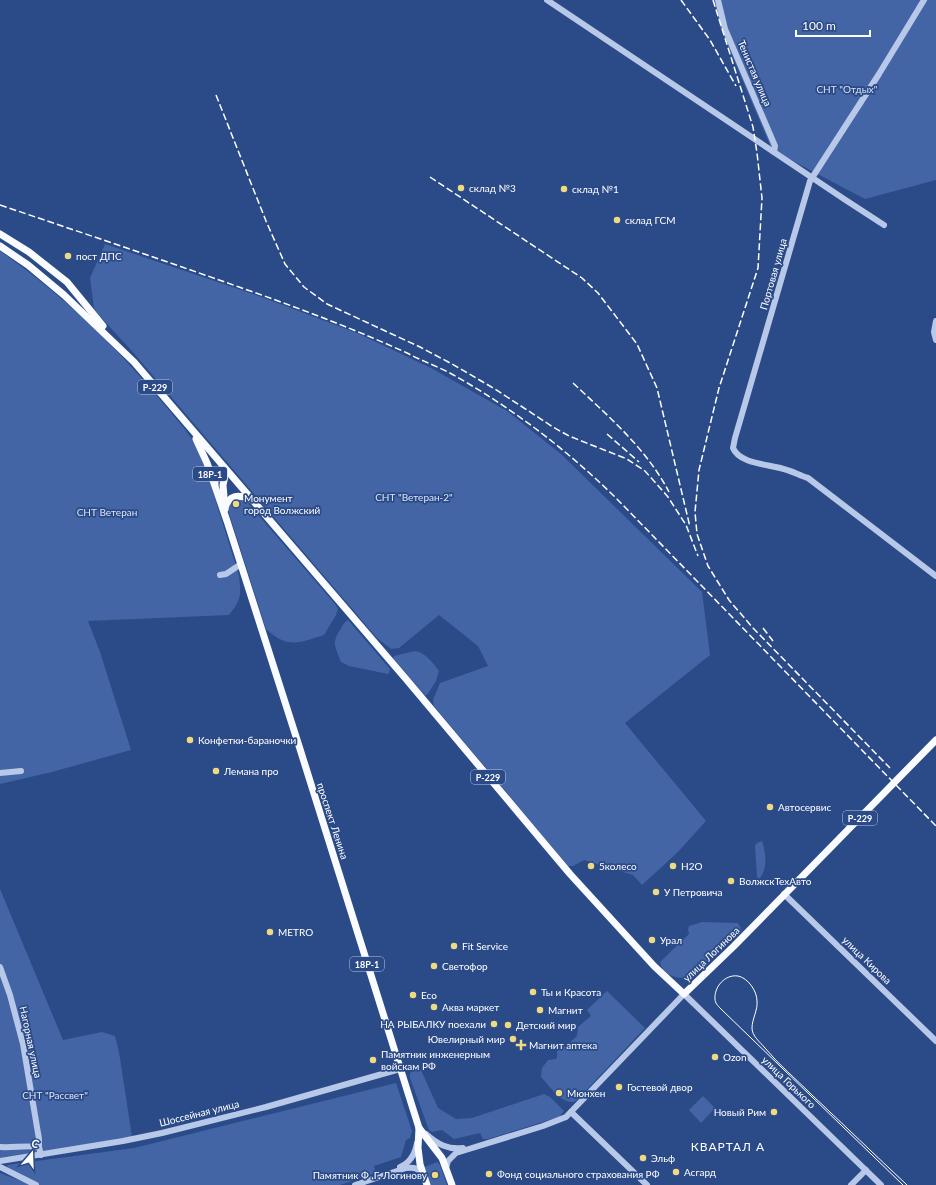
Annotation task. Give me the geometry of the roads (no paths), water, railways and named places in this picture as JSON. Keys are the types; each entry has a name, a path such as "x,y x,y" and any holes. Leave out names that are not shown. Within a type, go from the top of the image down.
{"main road":[{"name":"Р-229","path":"0,234 38,257 73,288 119,347 190,428 225,475 252,501 410,684 570,874 654,966 684,994"},
{"name":"Р-229","path":"0,246 30,267 76,305 119,347"},
{"path":"30,267 34,268 38,265 38,257"},
{"path":"41,276 41,268 49,267"},
{"name":"проспект Ленина","path":"190,428 206,463 227,521 419,1128 442,1158 452,1185"},
{"path":"215,490 215,480 217,474 220,473 225,475"},
{"name":"проспект Ленина","path":"225,475 223,494 227,521"},
{"path":"225,508 230,499 236,496 252,501"},
{"name":"улица Логинова","path":"684,994 738,943 784,894 936,740"},
{"name":"проспект Ленина","path":"419,1128 418,1148 420,1164 427,1185"}],"street":[{"path":"548,0 884,225"},
{"name":"Тенистая улица","path":"718,0 725,29 775,146 774,152"},
{"path":"812,178 879,74 924,0"},
{"name":"Портовая улица","path":"812,178 808,184 733,448 739,456 748,461 787,470 808,478 936,576"},
{"path":"936,321 934,332 936,340"},
{"path":"220,575 226,574 240,564"},
{"path":"0,773 21,771"},
{"name":"улица Кирова","path":"784,894 936,1041"},
{"name":"Нагорная улица","path":"0,966 10,995 23,1044 39,1139 38,1147 41,1155"},
{"name":"улица Логинова","path":"478,1145 566,1117 684,994"},
{"name":"улица Горького","path":"684,994 881,1185"},
{"name":"Шоссейная улица","path":"0,1161 123,1141 225,1118 400,1069"},
{"path":"571,1112 647,1185"},
{"path":"419,1128 434,1141 448,1148 478,1145"},
{"path":"385,1175 392,1170 405,1165 410,1160 416,1149 419,1128"},
{"path":"446,1168 448,1161 456,1153 478,1145"},
{"path":"0,1148 19,1148 29,1146 38,1147"},
{"path":"0,1167 36,1185"},
{"path":"355,1185 406,1168 419,1169 424,1175"},
{"path":"851,1185 866,1170"}],"tram line":[{"path":"903,1185 719,1007 715,999 715,994 721,982 733,976 742,977 748,982 754,989 757,997 757,1008 752,1028 753,1034 782,1066 907,1185"}],"railway":[{"path":"681,0 710,40 736,86"},
{"path":"713,0 753,127 762,198 758,268 719,388 699,470 695,512 697,534 708,566 729,600 753,628 890,768"},
{"path":"216,95 266,221 285,264 304,287 327,304 420,347 452,364 495,389 569,436 627,459 645,471 668,497 686,525 698,556"},
{"path":"430,177 582,278 598,293 637,344 657,388 690,527"},
{"path":"0,205 282,302 324,318 443,369 493,399 536,429 577,462 616,498 936,826"},
{"path":"573,383 626,433 660,476 669,492"},
{"path":"607,434 639,462"},
{"path":"763,628 773,641"}],"place":[{"name":"склад №3","path":"461,188"},
{"name":"склад №1","path":"564,189"},
{"name":"склад ГСМ","path":"617,220"},
{"name":"пост ДПС","path":"68,256"},
{"name":"Монумент город Волжский","path":"236,504"},
{"name":"Конфетки-бараночки","path":"190,740"},
{"name":"Лемана про","path":"216,771"},
{"name":"Автосервис","path":"770,807"},
{"name":"5колесо","path":"591,866"},
{"name":"H2O","path":"673,866"},
{"name":"ВолжскТехАвто","path":"731,881"},
{"name":"У Петровича","path":"656,892"},
{"name":"METRO","path":"270,932"},
{"name":"Урал","path":"652,940"},
{"name":"Fit Service","path":"454,946"},
{"name":"Светофор","path":"434,966"},
{"name":"Ты и Красота","path":"533,992"},
{"name":"Eco","path":"413,995"},
{"name":"Аква маркет","path":"434,1007"},
{"name":"Магнит","path":"540,1010"},
{"name":"НА РЫБАЛКУ поехали","path":"494,1024"},
{"name":"Детский мир","path":"508,1025"},
{"name":"Ювелирный мир","path":"513,1039"},
{"name":"Магнит аптека","path":"521,1045"},
{"name":"Ozon","path":"715,1057"},
{"name":"Памятник инженерным войскам РФ","path":"373,1060"},
{"name":"Гостевой двор","path":"619,1087"},
{"name":"Мюнхен","path":"559,1093"},
{"name":"Новый Рим","path":"774,1112"},
{"name":"Эльф","path":"643,1158"},
{"name":"Асгард","path":"676,1172"},
{"name":"Фонд социального страхования РФ","path":"489,1174"},
{"name":"Памятник Ф .Г. Логинову","path":"435,1175"}],"district":[{"name":"КВАРТАЛ А","path":"728,1146"}],"park label":[{"name":"СНТ \"Отдых\"","path":"847,89"},
{"name":"СНТ \"Ветеран-2\"","path":"414,497"},
{"name":"СНТ Ветеран","path":"107,512"},
{"name":"СНТ \"Рассвет\"","path":"55,1095"}]}
